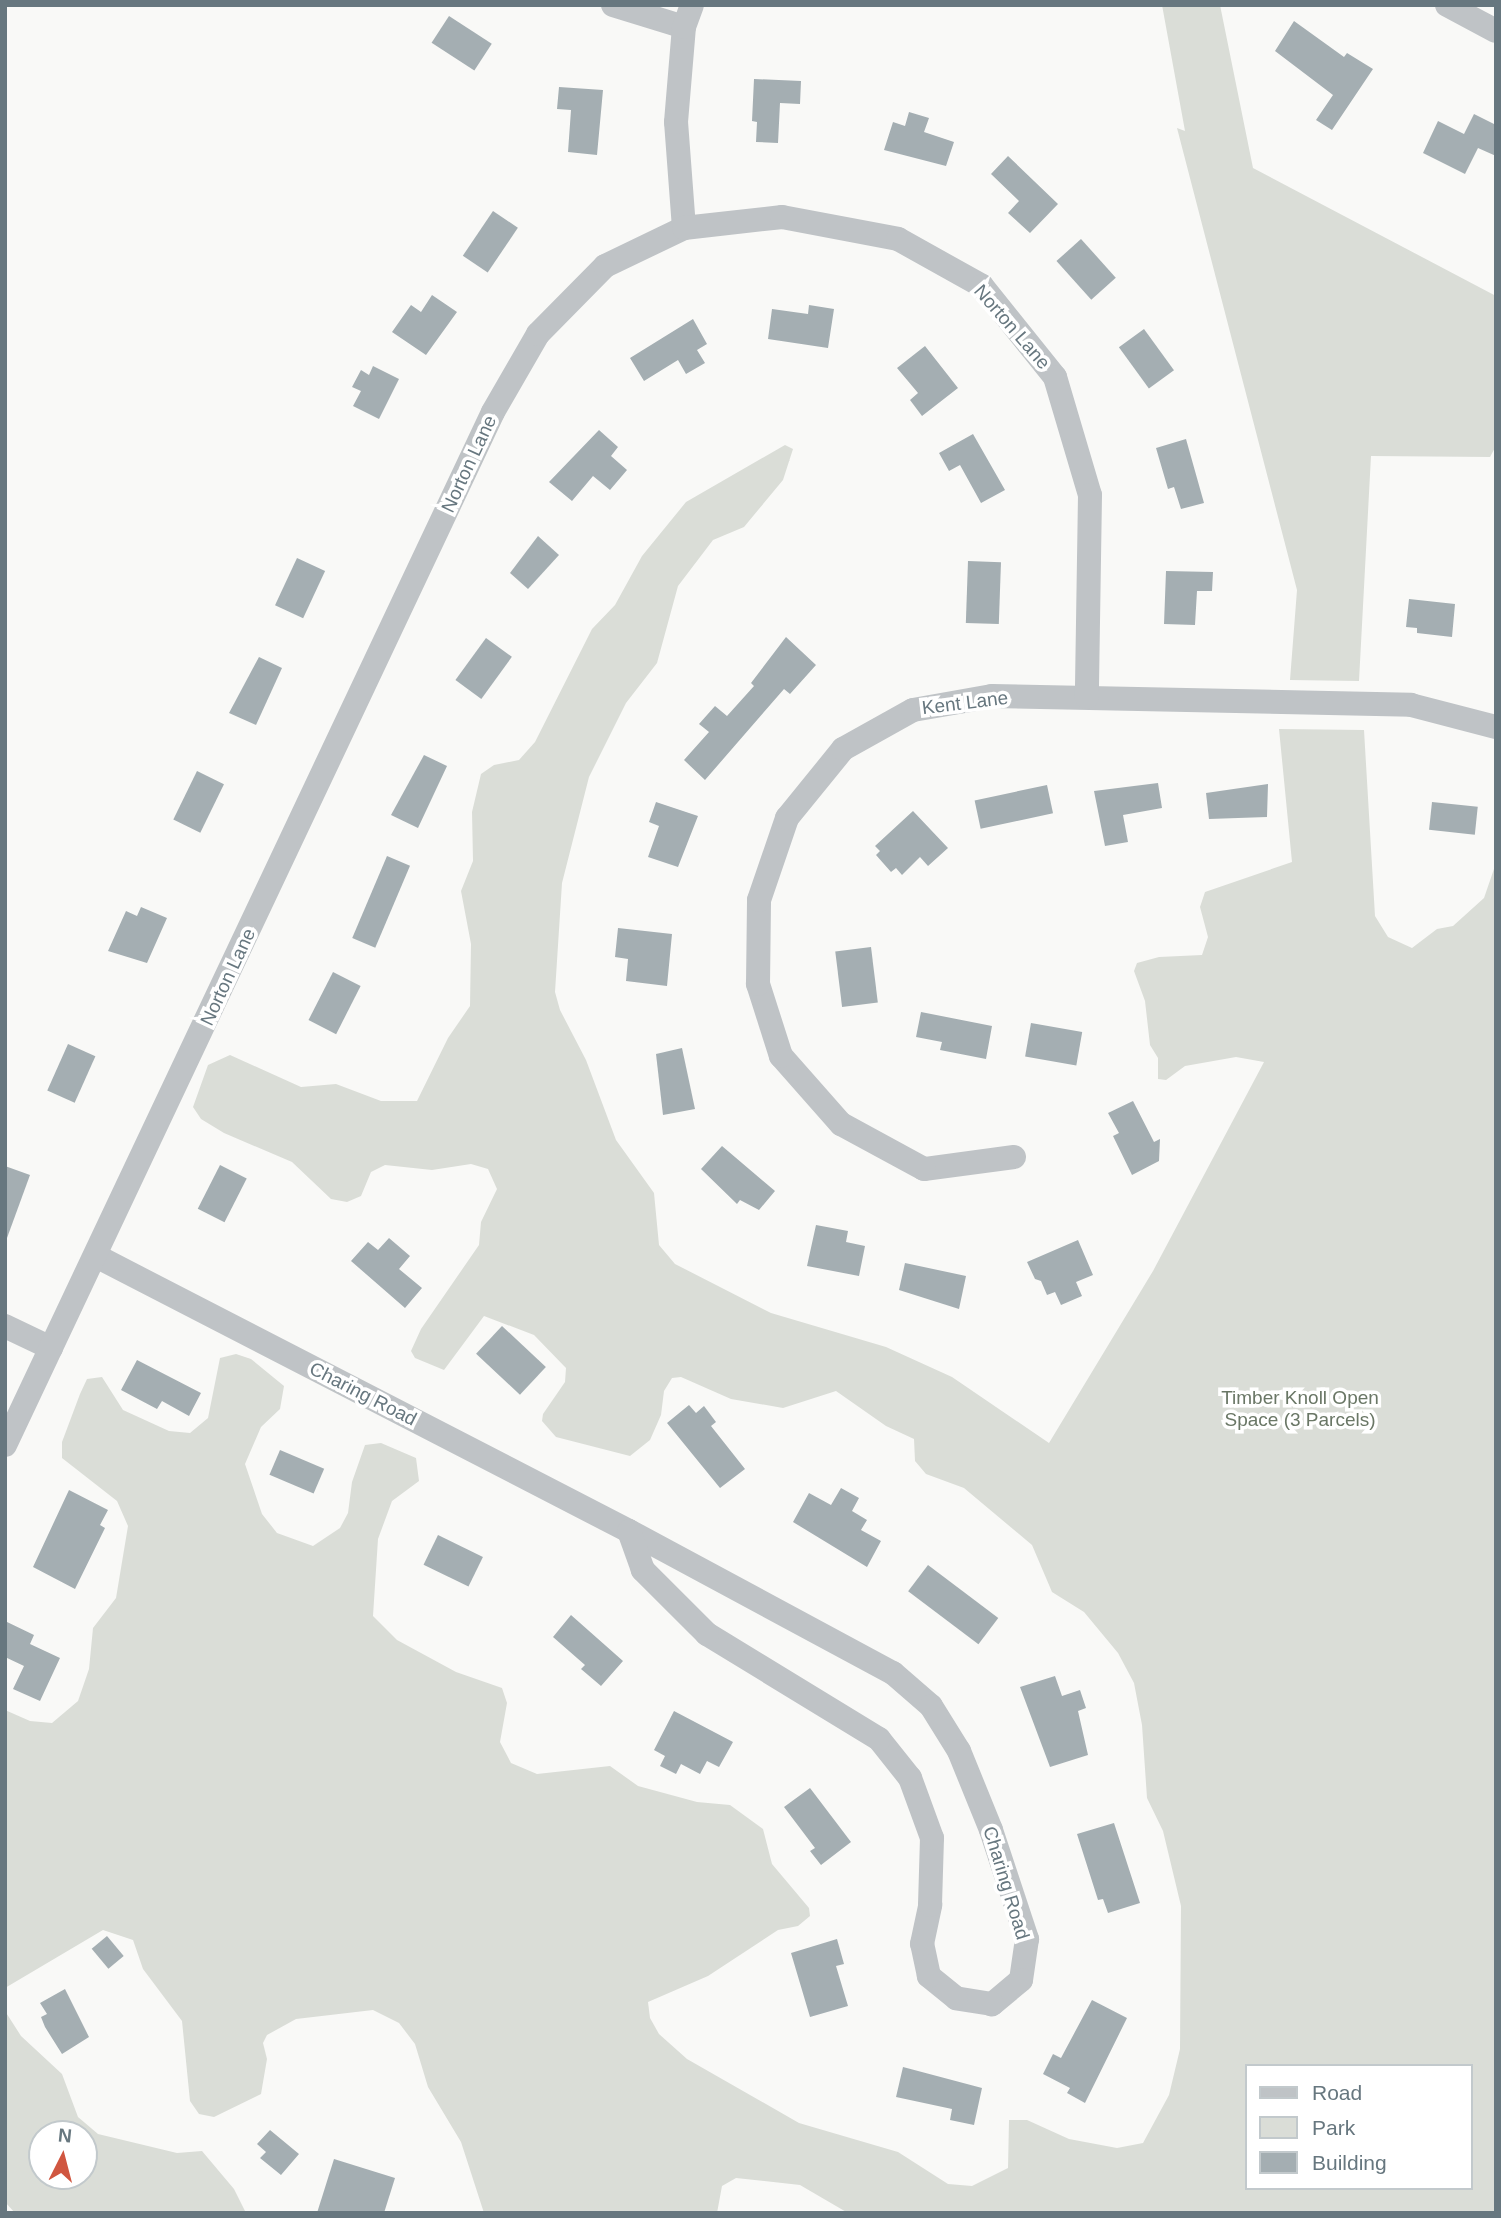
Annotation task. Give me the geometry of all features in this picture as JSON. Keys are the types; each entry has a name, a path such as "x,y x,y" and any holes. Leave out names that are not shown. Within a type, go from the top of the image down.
{"street":[{"path":"613,5 688,16 676,122 684,228"},
{"path":"1447,5 1496,31"},
{"name":"Norton Lane","path":"5,1445 493,412 538,334 605,266 684,228 782,217 898,239 982,286 1055,377 1090,495 1087,696"},
{"name":"Kent Lane","path":"1014,1157 925,1169 841,1124 781,1056 758,984 759,900 787,818 843,749 913,710 992,696 1411,705 1496,727"},
{"name":"Charing Road","path":"96,1256 629,1531 893,1673 931,1706 959,1751 991,1829 1027,1939 1021,1980 992,2004 956,1998 929,1976 922,1944 930,1905 932,1838 910,1778 879,1739 707,1634 643,1570 629,1531"},
{"path":"5,1326 51,1348"}],"green space":[{"path":"1162,5 1220,5 1253,168 1496,296 1496,446 1490,457 1371,456 1359,681 1290,680 1297,590 1177,128 1185,131"},
{"name":"Timber Knoll Open Space (3 Parcels)","path":"785,445 793,449 783,480 744,527 713,540 678,586 657,663 626,703 589,777 562,883 555,992 560,1010 586,1060 616,1140 654,1193 659,1245 675,1264 771,1313 886,1347 952,1377 1049,1443 1153,1271 1264,1062 1236,1057 1185,1066 1166,1080 1158,1079 1158,1058 1150,1045 1145,1001 1134,971 1137,963 1159,957 1202,955 1208,937 1200,907 1205,892 1292,862 1279,729 1364,730 1375,916 1388,937 1412,948 1437,929 1453,926 1484,898 1496,863 1496,2213 848,2213 800,2185 736,2178 722,2186 717,2213 484,2213 461,2142 428,2087 415,2044 399,2023 373,2010 296,2019 267,2035 263,2043 267,2059 261,2094 214,2117 199,2114 190,2101 182,2021 143,1969 133,1940 103,1930 5,1988 5,1710 30,1721 52,1723 78,1701 89,1669 93,1628 116,1598 128,1526 117,1501 62,1458 62,1442 87,1379 102,1377 123,1410 169,1431 190,1433 208,1418 220,1358 236,1354 251,1359 284,1386 280,1409 261,1427 245,1464 262,1514 277,1533 313,1546 340,1528 348,1513 352,1482 365,1445 381,1443 416,1458 419,1481 392,1501 378,1539 373,1616 397,1640 456,1672 502,1688 507,1703 500,1742 511,1763 537,1774 610,1766 638,1786 697,1802 730,1805 763,1829 772,1864 809,1908 810,1916 798,1926 778,1930 708,1976 648,2002 650,2018 659,2034 687,2059 799,2123 898,2152 948,2184 972,2186 1008,2168 1009,2120 1027,2120 1069,2139 1117,2148 1143,2143 1169,2095 1180,2049 1181,1906 1163,1831 1147,1798 1142,1725 1134,1683 1118,1653 1084,1612 1052,1592 1032,1545 964,1488 926,1474 915,1461 914,1439 886,1426 836,1391 783,1408 731,1399 681,1377 672,1378 664,1391 661,1415 650,1440 630,1456 556,1437 542,1421 543,1414 565,1382 566,1368 534,1335 484,1316 444,1370 415,1358 411,1351 421,1329 479,1245 481,1222 497,1189 488,1169 471,1164 432,1170 385,1165 371,1172 361,1196 347,1202 331,1199 292,1162 224,1133 201,1119 193,1107 208,1065 230,1055 301,1087 336,1084 381,1101 417,1101 448,1038 470,1006 471,944 461,891 473,861 472,812 481,774 494,765 519,760 535,742 592,629 615,605 642,556 686,502"},
{"path":"5,2011 21,2036 62,2074 82,2120 28,2120 28,2190 98,2190 98,2134 177,2153 202,2151 234,2189 246,2213 15,2213 5,2202"}],"building":[{"path":"449,16 492,44 474,71 432,43"},
{"path":"1294,21 1344,57 1347,53 1373,69 1332,130 1316,120 1333,95 1275,51"},
{"path":"754,79 801,81 800,104 780,103 778,143 756,142 757,122 752,121"},
{"path":"559,87 603,90 597,155 568,152 571,110 557,109"},
{"path":"909,112 929,118 924,132 954,142 946,166 884,150 893,122 905,126"},
{"path":"1474,114 1496,125 1496,156 1478,148 1465,174 1423,153 1438,121 1464,134"},
{"path":"1008,156 1058,204 1030,233 1008,213 1019,201 991,174"},
{"path":"493,211 518,228 488,273 463,256"},
{"path":"1081,239 1116,278 1091,300 1056,261"},
{"path":"432,295 457,312 426,355 392,332 411,305 421,312"},
{"path":"809,305 834,309 828,348 768,339 772,309 808,314"},
{"path":"693,319 707,344 697,350 705,363 686,374 678,360 644,381 630,358"},
{"path":"1144,329 1174,370 1149,388 1119,347"},
{"path":"925,346 958,388 922,416 910,400 918,393 897,368"},
{"path":"373,366 399,379 379,419 353,406 361,391 352,387 361,370 369,375"},
{"path":"599,430 618,447 611,456 627,470 610,490 593,476 572,501 549,482"},
{"path":"973,434 1005,490 981,503 960,465 949,471 939,453"},
{"path":"1186,439 1204,503 1181,509 1174,487 1168,489 1156,448"},
{"path":"538,536 559,555 528,589 510,573"},
{"path":"297,558 325,571 303,618 275,605"},
{"path":"968,561 1001,562 999,624 966,623"},
{"path":"1166,571 1213,572 1212,591 1197,591 1195,625 1164,624"},
{"path":"1409,599 1455,604 1452,637 1417,633 1417,628 1406,627"},
{"path":"786,637 816,665 790,694 784,689 705,780 684,760 709,732 699,724 715,706 727,716 754,686 751,683"},
{"path":"486,638 512,657 481,699 455,680"},
{"path":"259,657 282,668 256,725 229,713"},
{"path":"424,755 447,766 418,828 391,815"},
{"path":"197,771 224,784 200,833 173,820"},
{"path":"1158,783 1162,808 1123,815 1128,842 1105,846 1094,791"},
{"path":"1268,784 1267,817 1209,819 1206,793"},
{"path":"1047,785 1053,813 981,829 975,800"},
{"path":"656,802 698,816 678,867 648,857 659,826 649,822"},
{"path":"1432,802 1478,807 1475,835 1429,830"},
{"path":"913,811 948,848 928,866 920,857 902,875 896,868 891,872 876,855 880,851 875,846"},
{"path":"387,856 410,866 375,948 352,938"},
{"path":"141,907 167,918 147,963 108,951 126,911 137,916"},
{"path":"618,928 672,934 667,986 626,981 628,959 615,957"},
{"path":"871,947 878,1003 842,1007 835,951"},
{"path":"333,972 361,986 336,1034 308,1020"},
{"path":"921,1012 992,1026 986,1059 940,1050 942,1042 916,1037"},
{"path":"1031,1023 1082,1032 1076,1066 1025,1056"},
{"path":"68,1044 95,1056 75,1103 47,1091"},
{"path":"682,1048 695,1109 663,1115 656,1054"},
{"path":"1133,1101 1154,1142 1160,1139 1159,1161 1132,1175 1113,1136 1119,1133 1108,1113"},
{"path":"722,1146 775,1191 759,1210 740,1200 737,1204 701,1169"},
{"path":"220,1165 247,1179 224,1222 198,1209"},
{"path":"5,1166 30,1175 7,1238 5,1237"},
{"path":"816,1225 848,1231 846,1242 865,1246 859,1276 807,1266"},
{"path":"389,1238 410,1256 399,1269 422,1288 405,1308 351,1261 368,1242 378,1250"},
{"path":"1078,1240 1093,1275 1076,1282 1082,1296 1061,1305 1055,1292 1047,1295 1041,1281 1035,1279 1027,1262"},
{"path":"905,1263 966,1276 959,1309 899,1290"},
{"path":"502,1326 546,1367 520,1395 476,1354"},
{"path":"137,1360 201,1393 189,1416 162,1401 157,1409 121,1390"},
{"path":"689,1405 696,1413 704,1406 716,1422 711,1426 745,1469 720,1488 667,1423"},
{"path":"280,1450 324,1469 314,1494 269,1475"},
{"path":"841,1488 859,1498 852,1511 867,1520 861,1530 881,1541 867,1567 793,1522 809,1493 831,1505"},
{"path":"69,1490 108,1510 100,1525 105,1528 75,1589 33,1567"},
{"path":"438,1535 483,1557 468,1587 424,1565"},
{"path":"928,1565 998,1618 978,1644 908,1591"},
{"path":"571,1615 623,1661 601,1686 581,1669 585,1665 553,1637"},
{"path":"5,1621 34,1635 30,1644 60,1658 40,1701 13,1689 24,1666 5,1657"},
{"path":"1055,1676 1062,1696 1080,1690 1086,1708 1078,1711 1088,1755 1050,1767 1020,1687"},
{"path":"674,1711 733,1742 719,1767 707,1761 700,1774 681,1764 676,1774 660,1766 665,1756 654,1750"},
{"path":"810,1788 851,1842 821,1865 810,1851 815,1848 784,1807"},
{"path":"1114,1823 1140,1903 1108,1913 1103,1899 1098,1900 1077,1834"},
{"path":"107,1936 124,1956 108,1969 92,1949"},
{"path":"837,1939 844,1964 836,1966 848,2006 810,2017 791,1953"},
{"path":"65,1989 89,2037 62,2054 45,2027 41,2017 47,2014 40,2003"},
{"path":"1092,2000 1127,2018 1085,2103 1067,2093 1070,2088 1043,2074 1053,2054 1061,2058"},
{"path":"903,2067 982,2088 974,2125 950,2120 952,2109 896,2097"},
{"path":"270,2130 299,2154 281,2175 260,2158 266,2152 257,2144"},
{"path":"334,2159 395,2178 384,2213 317,2213"}]}
